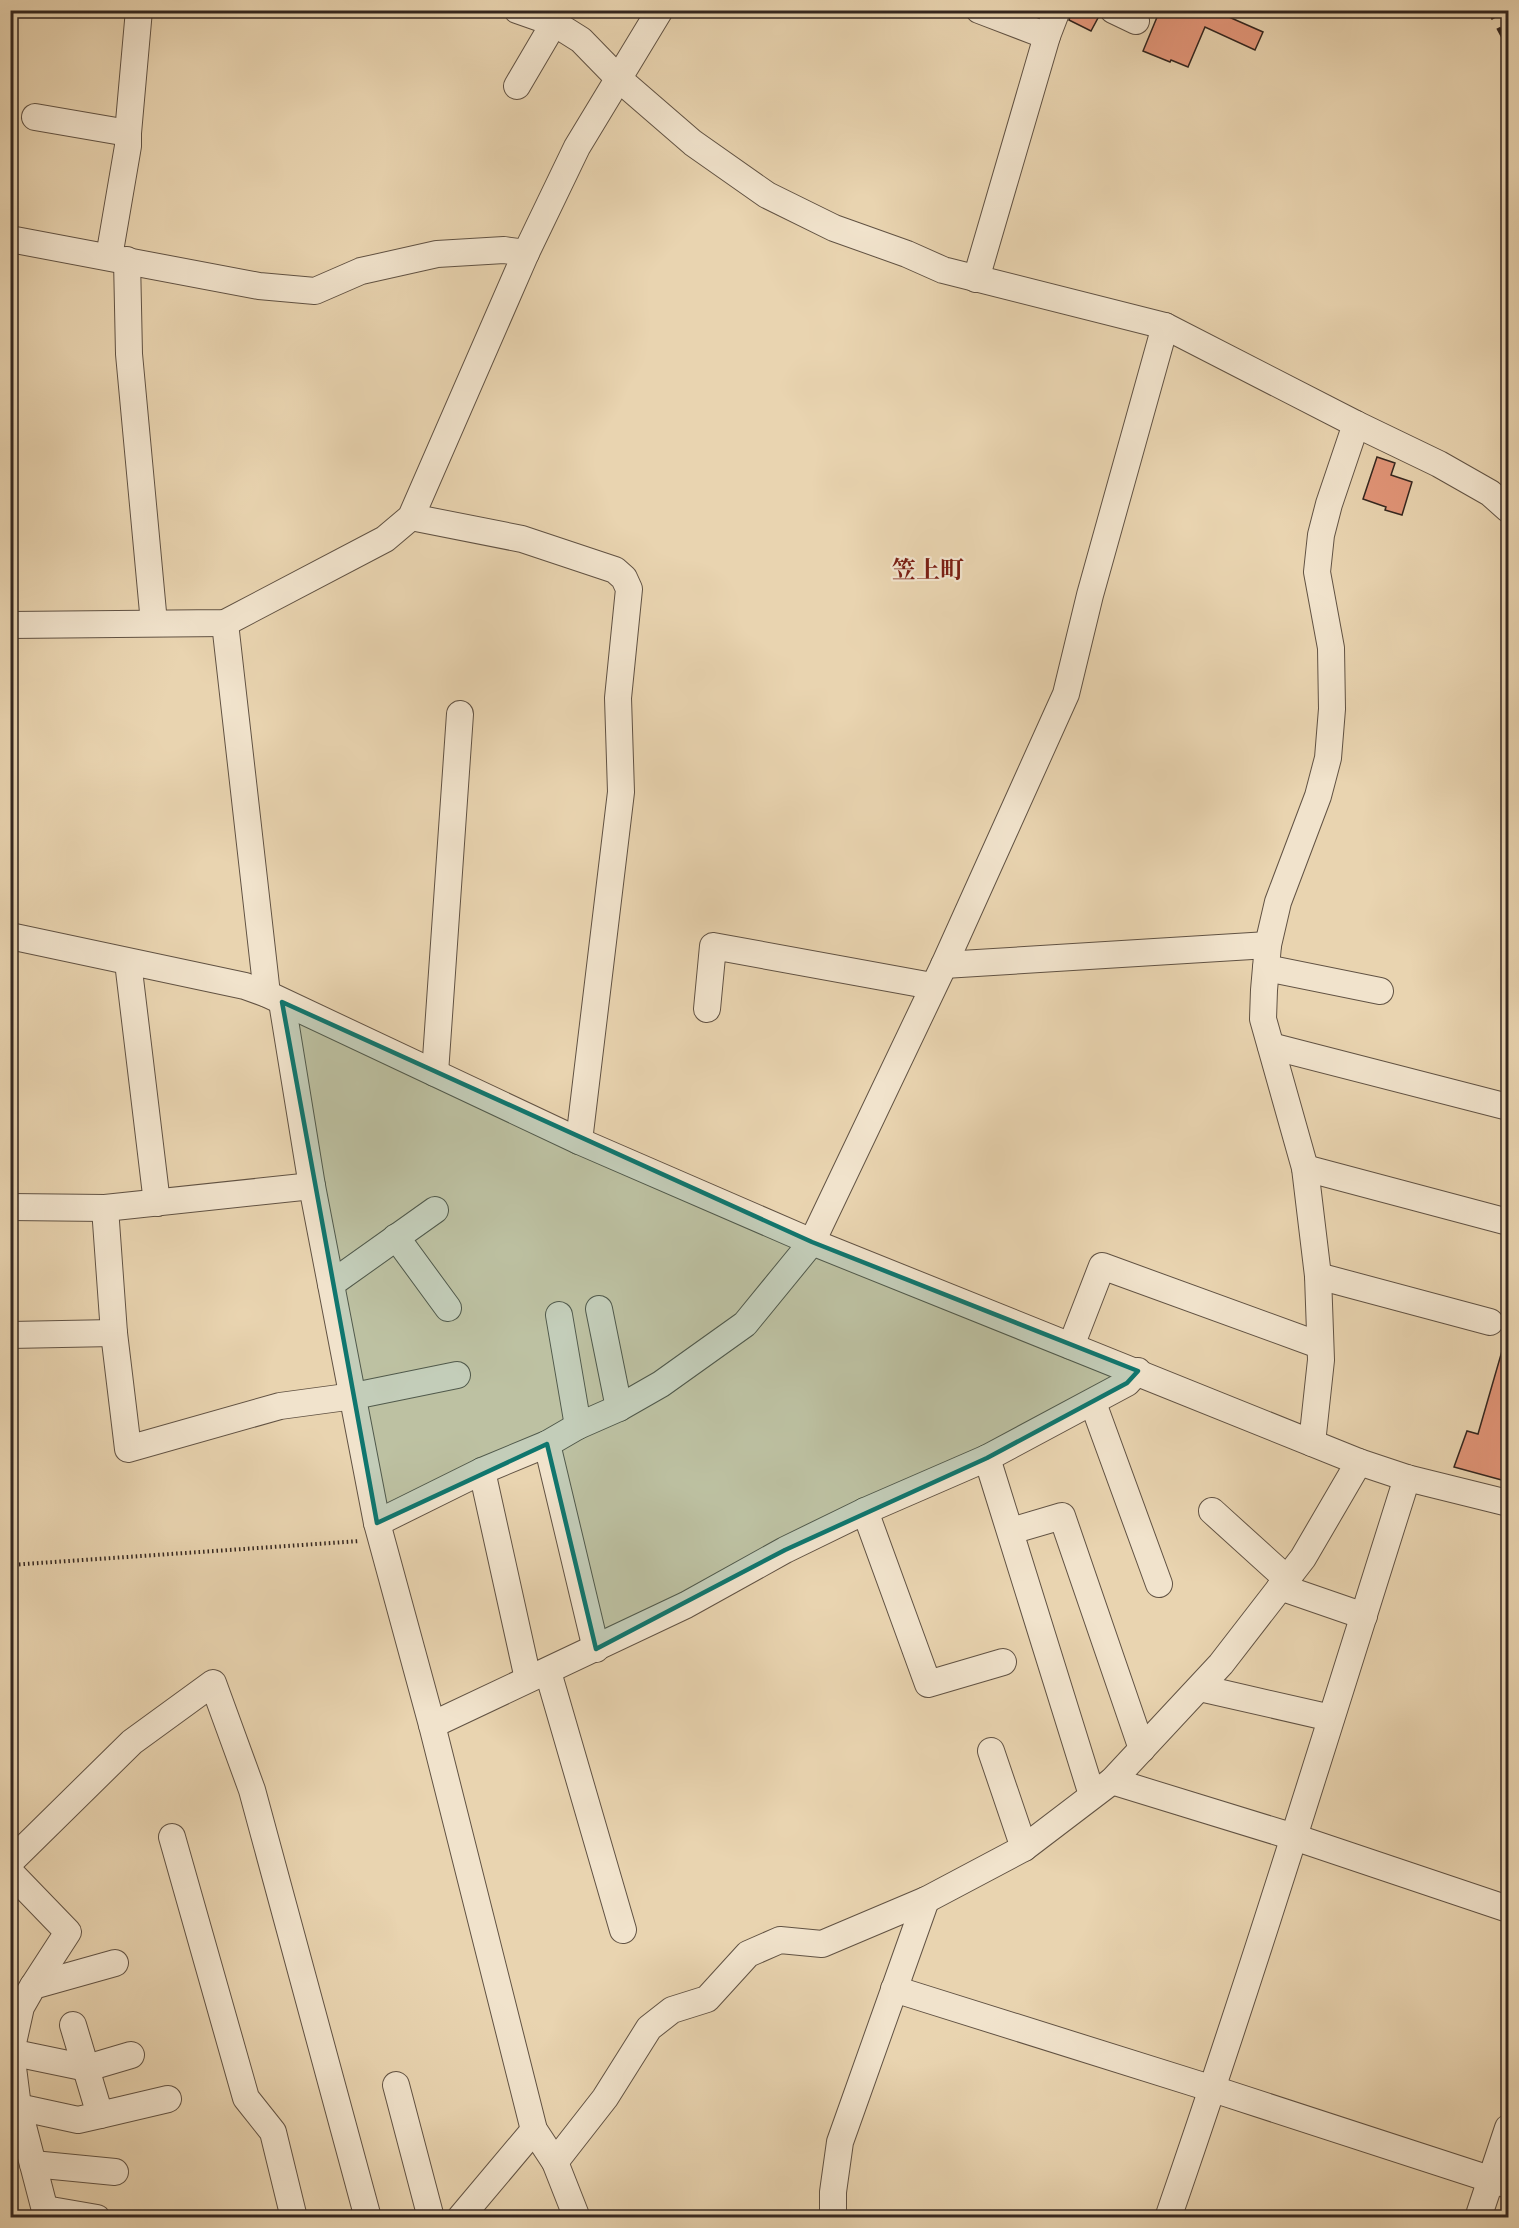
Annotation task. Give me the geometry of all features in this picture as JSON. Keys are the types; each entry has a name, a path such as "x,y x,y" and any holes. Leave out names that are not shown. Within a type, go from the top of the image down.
{"street":[{"path":"140,10 118,259 154,623"},
{"path":"517,10 554,23 581,40 619,80 693,143 767,195 834,228 907,254 943,270 1165,326 1439,464 1490,493 1509,509"},
{"path":"10,625 225,623 385,540 411,517 526,253 577,147 660,10"},
{"path":"979,10 1047,36"},
{"path":"976,279 1047,36 1057,10"},
{"path":"1113,10 1136,21"},
{"path":"517,86 554,23"},
{"path":"35,117 128,133"},
{"path":"10,239 259,286 315,291 361,271 437,254 504,250 526,253"},
{"path":"380,1531 482,1471 547,1444 661,1384 745,1324 812,1242 938,976 1066,694 1090,595 1165,326"},
{"path":"1312,1443 1321,1360 1318,1276 1305,1168 1263,1018 1267,956 1278,902 1318,796 1328,758 1332,709 1331,648 1317,572 1329,504 1356,424"},
{"path":"411,517 522,539 615,570 624,578 628,590 618,698 621,792 579,1141"},
{"path":"225,623 275,998 380,1531 432,1725 534,2130 555,2162 578,2217"},
{"path":"435,1074 460,714"},
{"path":"10,936 245,987 275,998 579,1141 812,1242 1138,1371 1359,1462 1407,1478 1509,1503"},
{"path":"706,1009 713,946 938,976 1267,956 1380,991"},
{"path":"128,962 157,1203"},
{"path":"1271,1046 1509,1107"},
{"path":"1305,1168 1509,1222"},
{"path":"10,1207 105,1208 312,1185"},
{"path":"105,1208 114,1333 128,1449 280,1406 354,1396 457,1375"},
{"path":"331,1284 435,1210"},
{"path":"396,1237 448,1308"},
{"path":"1071,1346 1102,1266 1319,1345"},
{"path":"1318,1276 1490,1322"},
{"path":"599,1309 619,1408"},
{"path":"559,1315 578,1426"},
{"path":"10,1335 114,1333"},
{"path":"432,1725 597,1649 686,1605 785,1550 865,1511 987,1458 1127,1383 1138,1371"},
{"path":"1093,1402 1159,1584"},
{"path":"547,1444 597,1649"},
{"path":"987,1458 1102,1788"},
{"path":"555,2162 605,2098 649,2028 672,2010 707,1999 748,1954 780,1940 822,1944 926,1900 1024,1848 1102,1788 1200,1688 1303,1558 1359,1462"},
{"path":"482,1471 538,1675 623,1930"},
{"path":"1168,2217 1213,2089 1407,1478"},
{"path":"865,1511 928,1684 1003,1662"},
{"path":"1212,1512 1283,1583 1364,1616"},
{"path":"1011,1531 1062,1516 1142,1749"},
{"path":"10,1862 132,1742 213,1683 252,1790 368,2217"},
{"path":"1200,1688 1331,1718"},
{"path":"991,1751 1024,1848"},
{"path":"1102,1788 1294,1837 1509,1909"},
{"path":"172,1838 246,2098 273,2132 294,2217"},
{"path":"10,1872 68,1932 21,2007 11,2052 18,2107 46,2213 97,2217"},
{"path":"833,2217 833,2192 840,2142 926,1900"},
{"path":"33,1986 115,1963"},
{"path":"894,1989 1500,2182"},
{"path":"73,2025 100,2115"},
{"path":"11,2052 87,2068 131,2055"},
{"path":"396,2085 431,2217"},
{"path":"18,2107 78,2120 168,2099"},
{"path":"1478,2217 1500,2182 1509,2128"},
{"path":"460,2217 534,2130"},
{"path":"33,2164 115,2172"}],"path":[{"path":"10,1565 380,1531"}],"highlighted area":[{"path":"282,1002 812,1242 1138,1371 1127,1383 987,1458 785,1550 596,1649 547,1444 377,1523"}],"building":[{"path":"1072,10 1088,10 1099,16 1091,31 1069,20"},
{"path":"1160,10 1213,10 1263,32 1255,50 1205,27 1188,67 1143,51"},
{"path":"1377,457 1395,463 1391,475 1412,482 1402,515 1385,510 1386,507 1363,499"},
{"path":"1504,1344 1509,1345 1509,1482 1454,1467 1467,1431 1478,1434"}],"railway":[{"path":"1489,10 1508,46"}],"district":[{"name":"笠上町","path":"928,570"}]}
